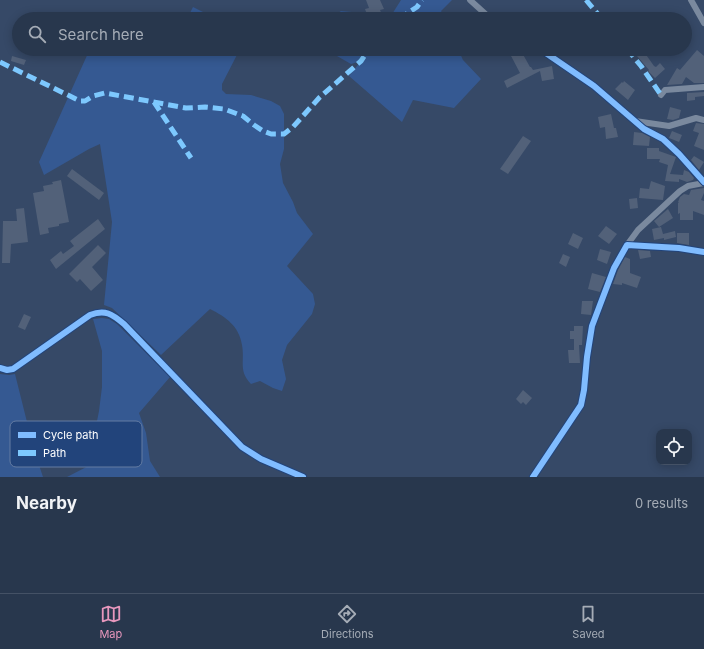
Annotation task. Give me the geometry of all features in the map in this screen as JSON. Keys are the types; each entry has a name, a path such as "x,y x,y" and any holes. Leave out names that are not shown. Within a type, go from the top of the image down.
{"street":[{"path":"470,0 483,12"},
{"path":"691,0 704,23"},
{"path":"533,477 580,405 584,390 592,326 614,268 627,245 638,230 680,191 688,186 704,182 671,147 658,136 644,129 594,86 550,56"},
{"path":"662,95 664,90 704,88"},
{"path":"635,121 668,126 696,118 704,120"},
{"path":"627,245 679,248 704,252"},
{"path":"0,368 7,370 13,369 90,315 103,312 108,313 124,324 242,447 261,459 303,477"}],"shaded area":[{"path":"401,0 452,0 442,12 393,12"},
{"path":"193,7 203,12 190,12"},
{"path":"87,56 236,56 222,84 222,90 226,94 251,95 271,101 280,106 284,114 284,149 280,164 283,183 297,213 313,234 287,266 313,294 315,304 312,314 287,345 282,360 286,379 282,391 260,381 251,384 243,370 243,351 238,332 231,323 210,309 161,355 112,308 104,305 112,222 100,144 44,175 39,162"},
{"path":"337,56 461,56 463,60 481,79 454,108 413,100 402,122 349,76 361,61 351,64"},
{"path":"93,319 109,319 117,324 170,377 139,413 142,421 97,421 102,387 102,351"},
{"path":"0,374 15,374 27,421 10,421 10,467 40,467 43,477 0,477"},
{"path":"142,422 146,433 150,461 160,477 67,477 86,467 142,467"}],"building":[{"path":"366,0 380,0 384,9 380,10 381,12 366,12 365,9 369,8"},
{"path":"697,50 704,56 704,83 694,83 686,77 682,84 667,85 677,68 680,70"},
{"path":"12,56 26,60 24,65 11,61"},
{"path":"511,56 524,56 533,70 552,66 554,79 542,81 540,71 507,88 504,81 520,73"},
{"path":"637,56 647,56 654,66 656,67 660,63 665,69 655,78 648,71 649,70"},
{"path":"624,81 635,90 628,100 615,89"},
{"path":"704,92 704,96 695,97 695,100 687,101 687,93"},
{"path":"670,107 681,110 679,118 673,120 667,119"},
{"path":"611,114 614,128 616,128 618,137 606,139 605,127 600,128 598,117"},
{"path":"696,123 704,124 704,150 694,146 699,133 693,131"},
{"path":"672,131 682,135 679,142 669,138"},
{"path":"634,132 642,133 650,137 649,146 633,145"},
{"path":"523,136 531,141 508,174 500,169"},
{"path":"647,148 659,148 659,151 676,157 670,174 683,175 684,170 689,172 694,178 693,180 687,182 679,179 679,182 665,181 668,165 659,162 660,159 647,159"},
{"path":"694,156 704,162 699,170 691,160"},
{"path":"72,169 104,193 99,200 67,176"},
{"path":"61,180 69,222 48,228 49,233 40,235 33,193 44,191 43,186 53,184 52,182"},
{"path":"651,181 665,186 663,200 639,198 640,188 649,189"},
{"path":"704,188 704,193 701,200 704,201 704,215 693,211 693,220 680,220 680,213 678,214 678,202 680,197 684,194 689,195 691,190"},
{"path":"637,198 638,208 630,209 629,199"},
{"path":"24,208 28,242 11,244 10,263 2,263 3,221 17,221 16,209"},
{"path":"668,209 673,218 659,227 654,221"},
{"path":"98,219 105,229 56,269 50,260 61,251 63,254 74,246 70,241"},
{"path":"606,226 617,234 609,244 598,236"},
{"path":"661,227 663,234 675,231 676,237 664,240 664,238 654,240 652,229"},
{"path":"573,233 583,238 578,249 568,244"},
{"path":"677,233 689,233 689,245 677,243"},
{"path":"98,245 106,253 92,267 103,280 91,291 80,279 77,282 69,274"},
{"path":"600,249 611,252 607,264 597,260"},
{"path":"638,250 650,251 651,257 640,259"},
{"path":"563,254 570,257 566,267 559,263"},
{"path":"625,257 630,259 630,273 641,277 637,288 622,283 622,285 613,284"},
{"path":"592,273 606,277 600,292 588,289"},
{"path":"582,301 593,301 591,315 581,314"},
{"path":"24,314 31,317 25,330 18,327"},
{"path":"574,326 583,326 582,345 579,345 580,363 569,363 568,350 574,350 574,339 570,339 570,331 574,331"},
{"path":"523,390 532,398 526,405 523,402 521,404 516,399"}],"marked path":[{"path":"410,12 417,7 422,0"},
{"path":"586,0 596,12"},
{"path":"0,62 80,101 85,101 93,96 105,93 186,108 205,107 224,109 243,116 263,131 271,134 284,134 293,127 319,98 361,61 364,56"},
{"path":"633,56 661,95"},
{"path":"154,102 191,158"}],"cycle path":[{"path":"550,56 594,86 644,129 663,139 679,154 704,182"},
{"path":"533,477 581,405 592,326 614,268 627,245 679,248 704,252"},
{"path":"0,368 7,370 13,369 90,315 100,312 108,314 124,324 242,447 261,459 303,477"}]}
